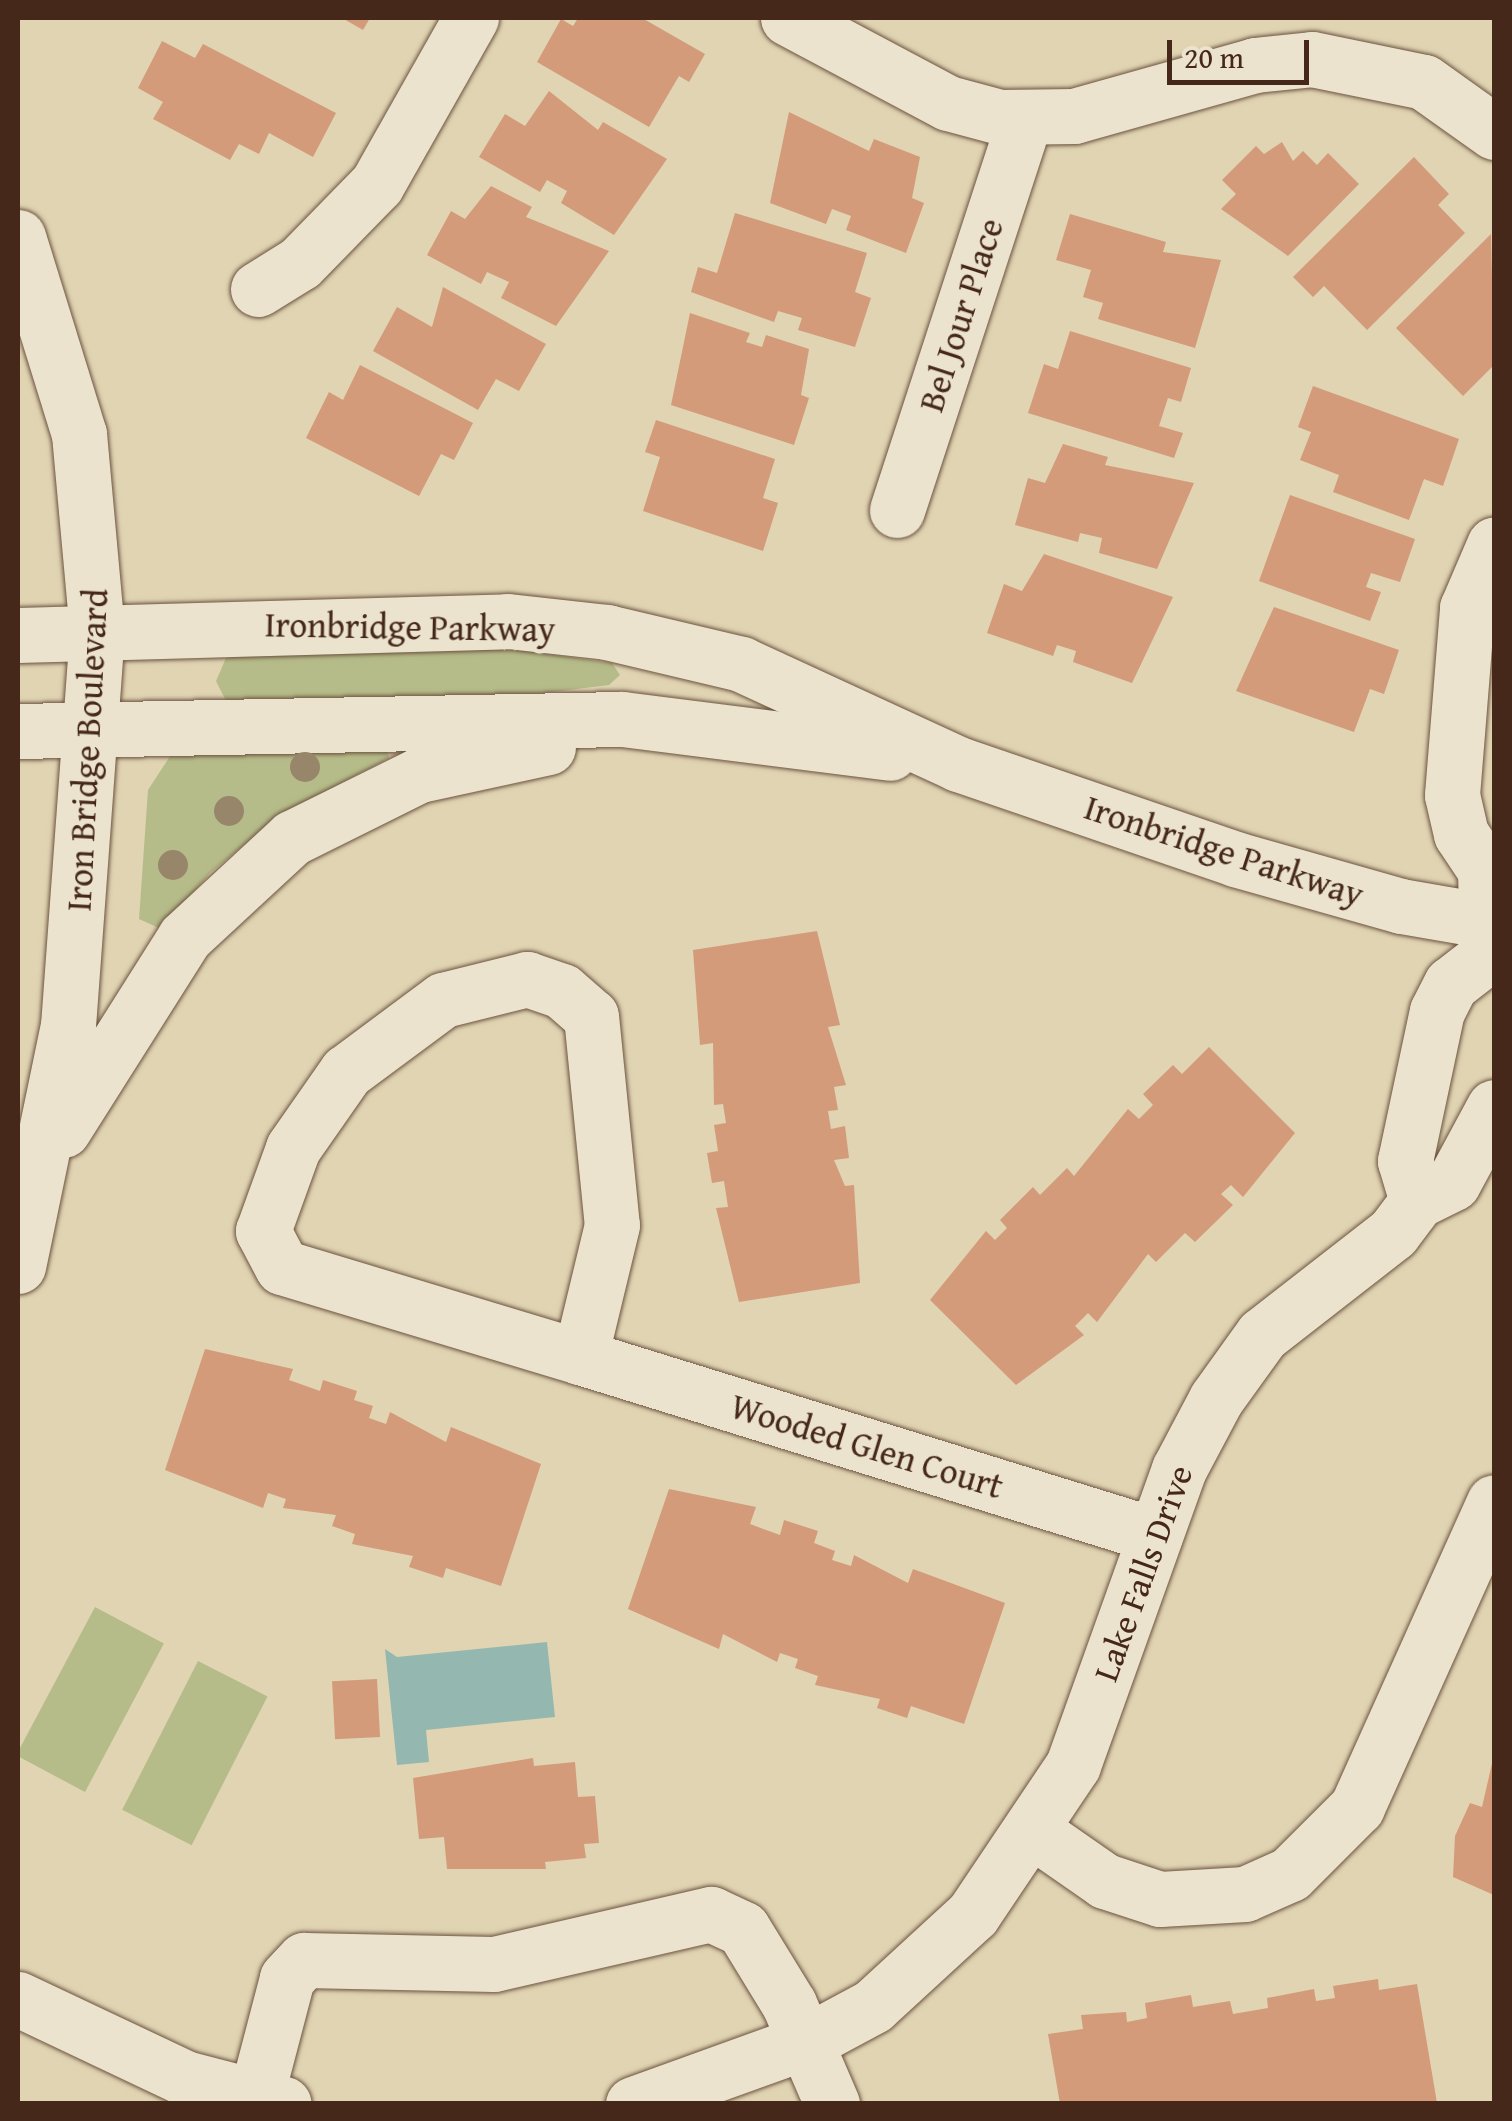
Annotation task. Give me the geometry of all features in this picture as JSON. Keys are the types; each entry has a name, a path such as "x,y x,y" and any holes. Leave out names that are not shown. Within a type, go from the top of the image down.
{"street":[{"path":"258,290 300,263 378,184 471,18"},
{"path":"788,18 948,103 1026,119 1074,116 1255,65 1312,59 1424,82 1494,132"},
{"name":"Bel Jour Place","path":"897,510 1026,119"},
{"name":"Iron Bridge Boulevard","path":"18,238 80,434 96,631 95,728 46,1158 18,1266"},
{"path":"1417,1201 1405,1161 1437,1012 1490,915 1461,834 1452,795 1467,608 1494,545"},
{"name":"Ironbridge Parkway","path":"18,635 508,621 607,632 741,664 958,764 1324,887 1490,915"},
{"path":"46,1158 185,937 292,838 451,767 711,726"},
{"name":"Ironbridge Parkway","path":"18,730 711,726 958,764"},
{"name":"Wooded Glen Court","path":"580,1358 612,1226 591,1016 562,991 495,981 391,1032 346,1072 293,1148 262,1231 282,1267 1154,1535"},
{"name":"Lake Falls Drive","path":"633,2104 808,2041 933,1959 1033,1831 1073,1764 1154,1535 1216,1399 1262,1335 1393,1233 1417,1201 1453,1183 1494,1106"},
{"path":"1033,1831 1105,1881 1160,1899 1246,1894 1290,1874 1358,1807 1494,1502"},
{"path":"18,1999 97,2043 265,2102 287,1978 304,1960 494,1964 574,1952 690,1914 742,1929 808,2041 832,2104"}],"green space":[{"path":"491,646 612,663 620,675 609,685 479,701 227,703 216,681 226,658 241,652"},
{"path":"384,733 389,758 280,815 211,872 161,929 139,919 148,790 178,744"},
{"path":"95,1607 164,1644 85,1792 18,1756 18,1752"},
{"path":"198,1661 267,1696 192,1845 122,1810"}],"water":[{"path":"547,1642 555,1717 426,1730 429,1762 397,1765 385,1649 397,1657"}],"building":[{"path":"342,18 370,18 363,30"},
{"path":"578,18 642,18 705,54 689,82 679,76 649,127 537,62 561,19 573,26"},
{"path":"162,41 195,58 203,44 336,113 313,157 269,133 259,154 239,144 230,160 153,119 163,102 138,88"},
{"path":"549,91 598,130 603,122 667,159 614,235 561,203 567,191 547,180 540,192 479,157 505,114 525,126"},
{"path":"789,112 869,151 874,139 920,157 912,198 924,203 906,253 846,230 851,216 832,209 826,224 770,203"},
{"path":"1282,142 1293,161 1303,151 1317,165 1328,153 1359,184 1288,256 1221,209 1236,194 1222,180 1256,146 1264,154"},
{"path":"1414,157 1449,194 1438,205 1465,233 1367,330 1324,286 1313,297 1293,277"},
{"path":"491,186 532,207 526,217 609,251 556,326 501,298 509,282 487,272 481,284 427,255 451,211 465,219"},
{"path":"735,213 867,253 855,292 871,298 855,347 798,330 802,318 778,311 774,322 691,292 698,267 717,273"},
{"path":"1070,214 1166,242 1163,252 1221,260 1195,348 1098,319 1103,303 1083,297 1091,270 1056,260"},
{"path":"1491,234 1494,365 1463,396 1396,328"},
{"path":"443,287 546,344 519,391 496,379 478,410 373,351 397,307 432,327"},
{"path":"690,313 750,333 746,342 762,347 766,335 809,349 801,395 809,398 794,445 671,405"},
{"path":"1070,331 1191,368 1181,402 1168,398 1159,426 1183,433 1174,458 1028,413 1044,364 1058,369"},
{"path":"360,365 473,423 454,460 441,454 419,496 306,438 329,392 343,400"},
{"path":"1313,386 1459,439 1443,486 1424,479 1409,520 1333,492 1339,475 1300,460 1311,432 1298,427"},
{"path":"656,420 775,459 763,498 778,503 763,551 643,511 660,457 645,452"},
{"path":"1063,444 1108,457 1105,465 1194,483 1157,569 1099,553 1102,538 1080,533 1078,542 1015,525 1028,478 1045,483"},
{"path":"1290,495 1415,539 1400,582 1371,573 1366,587 1381,592 1370,621 1259,581"},
{"path":"1044,554 1173,597 1132,683 1073,662 1076,651 1057,645 1053,656 987,633 1004,584 1022,591"},
{"path":"1274,607 1399,650 1384,694 1370,689 1354,732 1236,691"},
{"path":"817,931 840,1025 828,1027 846,1085 834,1087 838,1110 828,1111 831,1129 845,1126 849,1158 834,1160 845,1186 854,1185 860,1283 739,1302 716,1208 728,1207 724,1181 712,1183 707,1153 718,1151 714,1125 726,1123 723,1104 714,1105 713,1043 700,1045 693,950"},
{"path":"1209,1047 1295,1133 1243,1197 1231,1185 1221,1194 1233,1205 1195,1242 1185,1233 1156,1262 1148,1254 1097,1322 1088,1313 1075,1326 1084,1335 1016,1385 930,1300 986,1231 995,1240 1007,1228 1000,1220 1033,1187 1040,1195 1067,1168 1074,1176 1128,1109 1139,1119 1153,1105 1143,1094 1173,1065 1182,1074"},
{"path":"205,1349 293,1369 289,1380 320,1391 323,1380 357,1391 354,1400 373,1406 369,1418 386,1424 390,1412 446,1442 451,1427 541,1464 501,1586 446,1568 443,1578 409,1567 413,1556 352,1544 355,1534 332,1526 336,1515 283,1508 286,1499 268,1493 263,1508 165,1470"},
{"path":"669,1489 756,1507 750,1524 780,1535 784,1520 818,1531 814,1543 835,1551 832,1560 851,1566 854,1555 908,1583 913,1569 1005,1603 964,1724 911,1706 907,1718 877,1708 880,1699 815,1685 818,1676 795,1668 798,1659 780,1653 777,1662 723,1634 719,1649 628,1609"},
{"path":"377,1679 380,1737 335,1739 332,1681"},
{"path":"1494,1755 1494,1895 1453,1877 1455,1836 1470,1803 1482,1807"},
{"path":"533,1758 534,1766 575,1762 578,1797 595,1796 599,1843 584,1844 586,1858 545,1862 546,1869 447,1869 444,1837 419,1839 413,1778"},
{"path":"1378,1979 1379,1990 1417,1984 1437,2103 1060,2104 1048,2034 1083,2029 1081,2015 1126,2012 1127,2022 1147,2018 1145,2003 1191,1995 1193,2007 1230,2001 1233,2014 1268,2008 1267,1998 1314,1989 1316,2001 1335,1998 1333,1986"}]}
